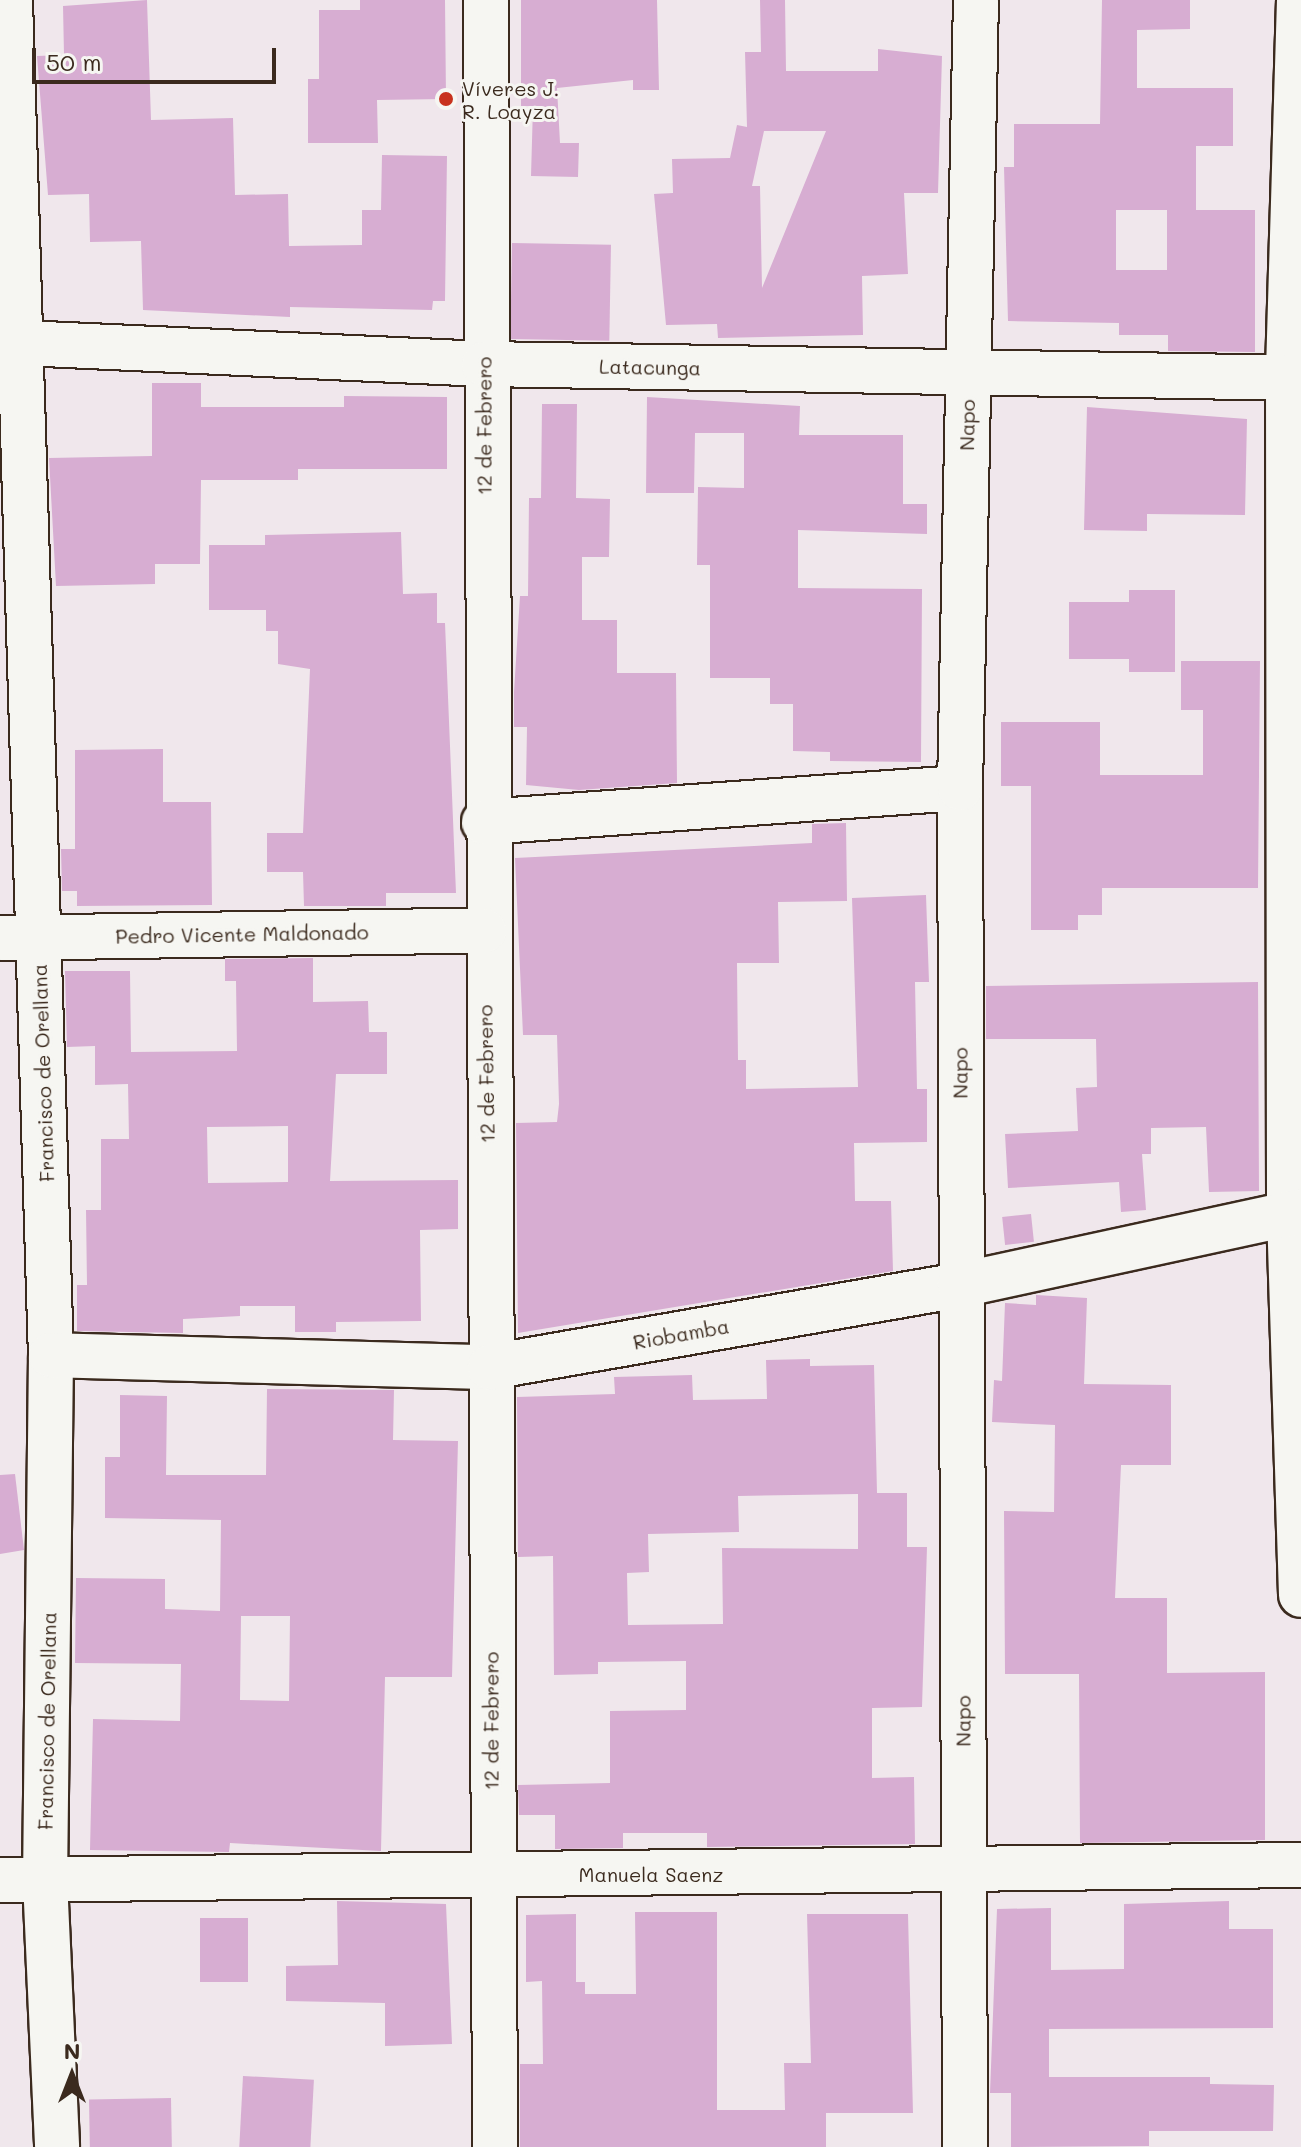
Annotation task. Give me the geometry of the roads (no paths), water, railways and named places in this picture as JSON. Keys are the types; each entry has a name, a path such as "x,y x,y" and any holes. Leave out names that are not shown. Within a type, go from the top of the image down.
{"street":[{"name":"Francisco de Orellana","path":"10,0 8,342 13,665 20,938 51,1355 45,1880 57,2147"},
{"name":"12 de Febrero","path":"486,0 484,930 495,2147"},
{"name":"Napo","path":"965,2147 960,788 976,0"},
{"path":"1299,0 1295,377 1295,1212 1301,1595"},
{"name":"Latacunga","path":"8,342 484,364 1295,377"},
{"path":"484,822 960,788"},
{"name":"Pedro Vicente Maldonado","path":"20,938 484,930"},
{"name":"Riobamba","path":"51,1355 490,1367 960,1285 1295,1212"},
{"name":"Manuela Saenz","path":"0,1880 491,1874 964,1873 1301,1865"}],"place":[{"name":"Víveres J. R. Loayza","path":"446,99"}]}
